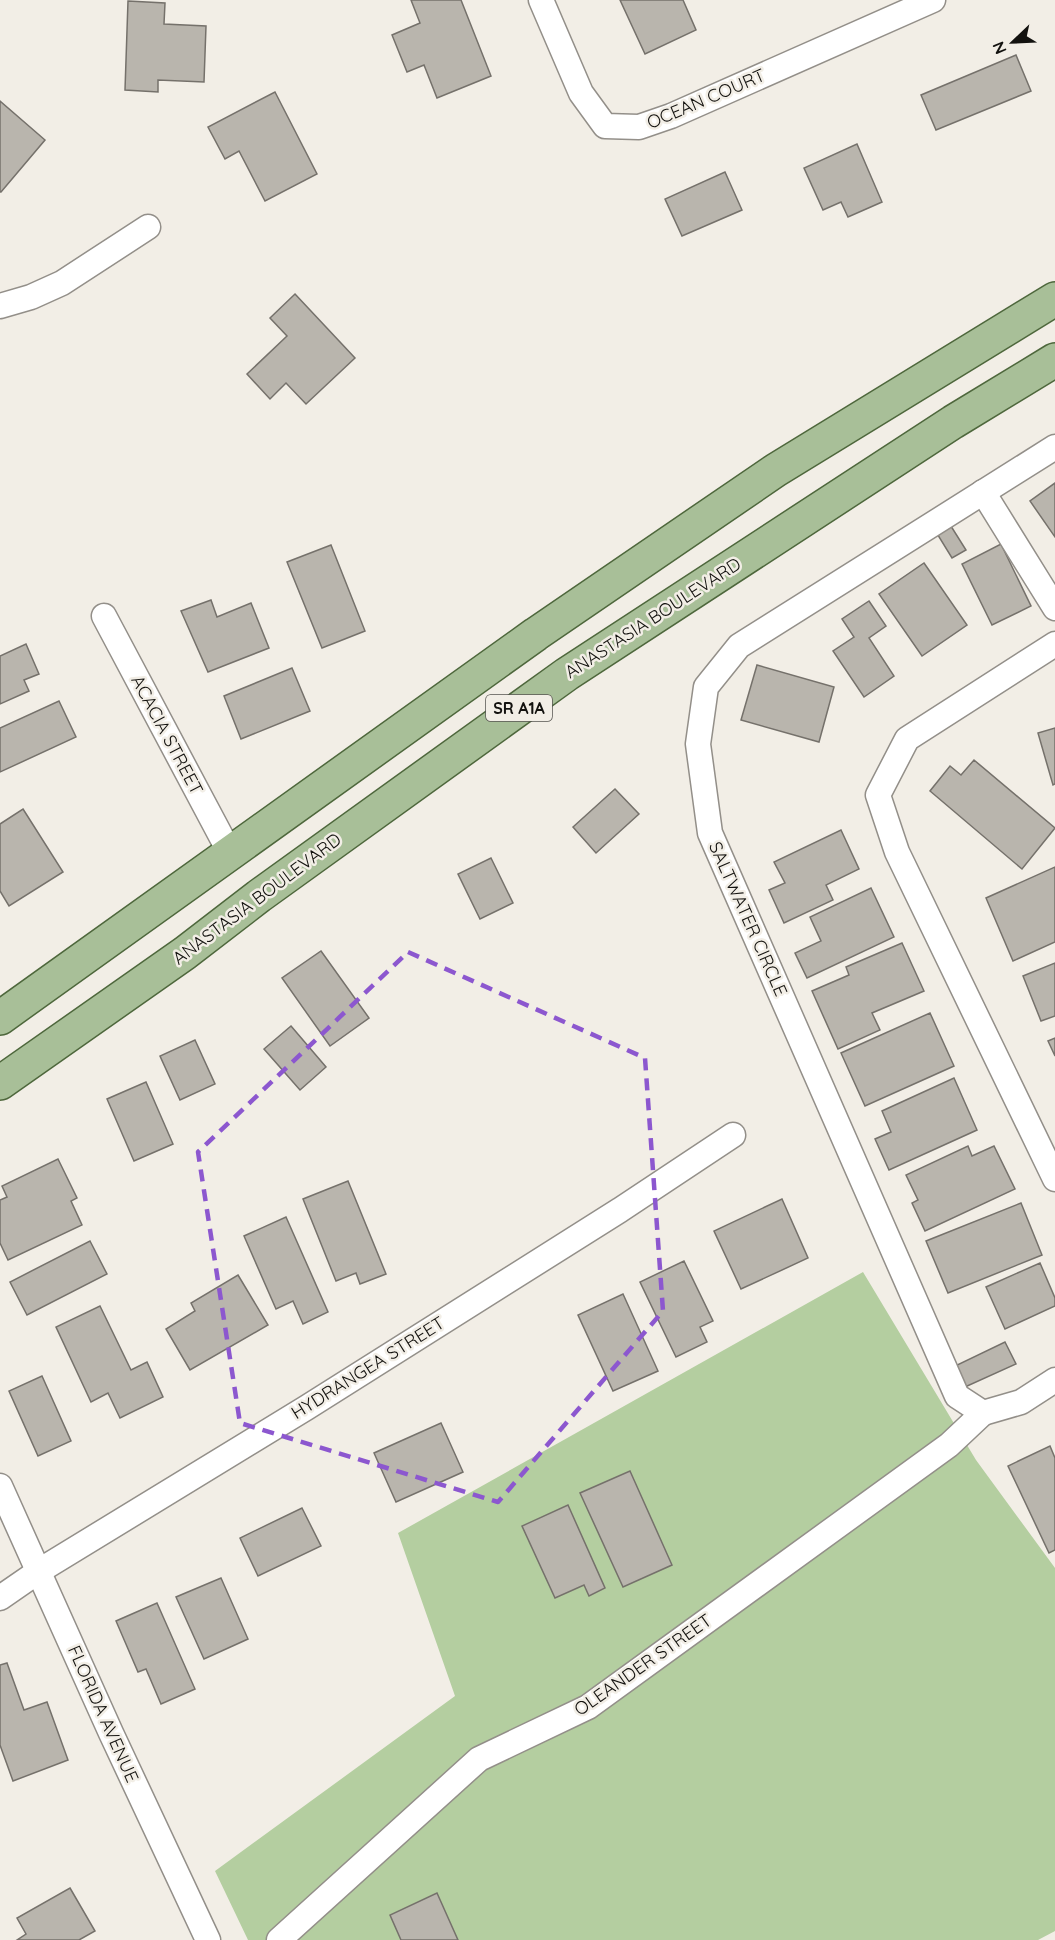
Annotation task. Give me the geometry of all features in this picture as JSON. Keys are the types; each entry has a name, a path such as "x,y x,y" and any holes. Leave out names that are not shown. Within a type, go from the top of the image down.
{"main road":[{"name":"SR A1A","path":"0,1018 536,634 776,470 1055,299"},
{"name":"ANASTASIA BOULEVARD","path":"0,1083 185,953 259,896 567,674 953,422 1055,360"}],"street":[{"name":"OCEAN COURT","path":"541,0 581,93 605,126 639,127 671,116 933,0"},
{"path":"0,306 32,297 62,283 148,227"},
{"name":"SALTWATER CIRCLE","path":"983,1413 957,1396 710,833 698,744 706,687 739,645 1055,447"},
{"path":"983,492 1055,608"},
{"name":"ACACIA STREET","path":"105,616 230,853"},
{"path":"1055,644 907,739 878,795 897,852 1055,1179"},
{"name":"HYDRANGEA STREET","path":"0,1598 39,1571 306,1408 620,1210 733,1135"},
{"path":"983,1413 1021,1402 1055,1380"},
{"name":"OLEANDER STREET","path":"279,1940 479,1760 588,1707 949,1445 983,1413"},
{"name":"FLORIDA AVENUE","path":"0,1486 111,1733 208,1940"}],"highlighted area":[{"path":"408,952 645,1058 663,1311 498,1502 240,1423 198,1152"}],"green space":[{"path":"863,1272 976,1460 1055,1568 1055,1931 1038,1940 248,1940 215,1871 455,1696 398,1533"}],"building":[{"path":"411,0 461,0 491,76 437,98 424,65 407,72 392,35 420,23"},
{"path":"620,0 683,0 696,30 645,54"},
{"path":"128,1 165,3 164,24 206,26 204,82 158,80 158,92 125,90"},
{"path":"1016,55 1031,91 936,130 921,95"},
{"path":"275,92 317,174 265,201 239,151 225,159 208,127"},
{"path":"0,101 45,140 1,192 0,192"},
{"path":"857,144 882,202 848,217 841,202 823,210 804,168"},
{"path":"725,172 742,210 682,236 665,199"},
{"path":"295,294 355,358 306,404 286,383 270,399 247,374 287,336 270,318"},
{"path":"1055,483 1055,537 1030,501"},
{"path":"949,523 966,550 952,558 936,532"},
{"path":"1001,544 1031,606 992,625 962,564"},
{"path":"331,545 365,631 322,648 287,562"},
{"path":"924,563 967,625 922,656 879,594"},
{"path":"211,600 217,617 251,603 269,648 208,672 181,611"},
{"path":"869,601 886,626 869,638 894,676 864,697 833,651 854,637 842,619"},
{"path":"26,644 39,674 24,680 29,691 0,704 0,656"},
{"path":"757,665 834,687 819,742 741,720"},
{"path":"292,668 310,711 241,739 224,696"},
{"path":"59,701 76,737 0,772 0,728"},
{"path":"1055,728 1055,784 1053,785 1038,733"},
{"path":"974,760 1055,828 1022,869 930,791 950,766 961,775"},
{"path":"615,789 639,814 596,853 573,827"},
{"path":"23,809 63,872 9,906 0,891 0,824"},
{"path":"841,830 859,869 826,885 833,900 784,923 769,890 785,883 774,862"},
{"path":"491,858 513,903 480,919 458,874"},
{"path":"1055,867 1055,942 1013,961 986,898"},
{"path":"871,888 894,937 807,978 795,953 821,941 810,917"},
{"path":"902,943 924,991 872,1013 880,1030 838,1049 812,991 849,975 846,967"},
{"path":"321,951 369,1018 330,1046 282,978"},
{"path":"1055,963 1055,1016 1041,1021 1023,976"},
{"path":"930,1013 954,1066 865,1106 841,1053"},
{"path":"291,1026 326,1067 300,1090 264,1049"},
{"path":"1055,1038 1055,1056 1048,1041"},
{"path":"195,1040 215,1084 180,1100 160,1056"},
{"path":"954,1078 977,1130 889,1170 875,1139 891,1132 882,1111"},
{"path":"146,1082 173,1144 134,1161 107,1099"},
{"path":"968,1146 972,1156 994,1146 1015,1189 925,1231 912,1203 918,1200 906,1175"},
{"path":"58,1159 77,1198 71,1201 82,1225 8,1260 0,1243 0,1200 7,1197 2,1186"},
{"path":"348,1181 386,1274 360,1284 356,1273 336,1281 303,1199"},
{"path":"782,1199 808,1258 741,1289 714,1231"},
{"path":"1021,1203 1042,1255 948,1293 926,1241"},
{"path":"286,1217 328,1312 303,1324 293,1301 276,1309 244,1236"},
{"path":"90,1241 107,1274 27,1315 10,1282"},
{"path":"684,1261 713,1321 700,1327 707,1342 676,1357 640,1282"},
{"path":"1040,1263 1055,1298 1055,1306 1005,1329 986,1287"},
{"path":"238,1275 268,1325 190,1370 166,1329 195,1311 191,1303"},
{"path":"623,1294 658,1371 613,1391 578,1315"},
{"path":"100,1306 131,1370 147,1362 163,1397 120,1418 108,1393 91,1402 56,1327"},
{"path":"1005,1342 1016,1364 965,1387 955,1366"},
{"path":"42,1376 71,1441 38,1456 9,1391"},
{"path":"441,1423 463,1472 396,1502 374,1453"},
{"path":"1050,1446 1055,1458 1055,1550 1049,1553 1008,1466"},
{"path":"630,1471 672,1565 623,1587 580,1493"},
{"path":"568,1505 605,1588 589,1596 584,1585 555,1598 522,1526"},
{"path":"302,1508 321,1546 258,1576 240,1538"},
{"path":"221,1578 248,1639 204,1659 176,1597"},
{"path":"157,1603 195,1689 161,1704 146,1669 138,1672 116,1621"},
{"path":"7,1663 24,1710 47,1702 68,1760 13,1781 0,1745 0,1665"},
{"path":"70,1888 95,1931 79,1940 17,1940 26,1934 17,1918"},
{"path":"437,1893 458,1940 401,1940 390,1915"}]}
